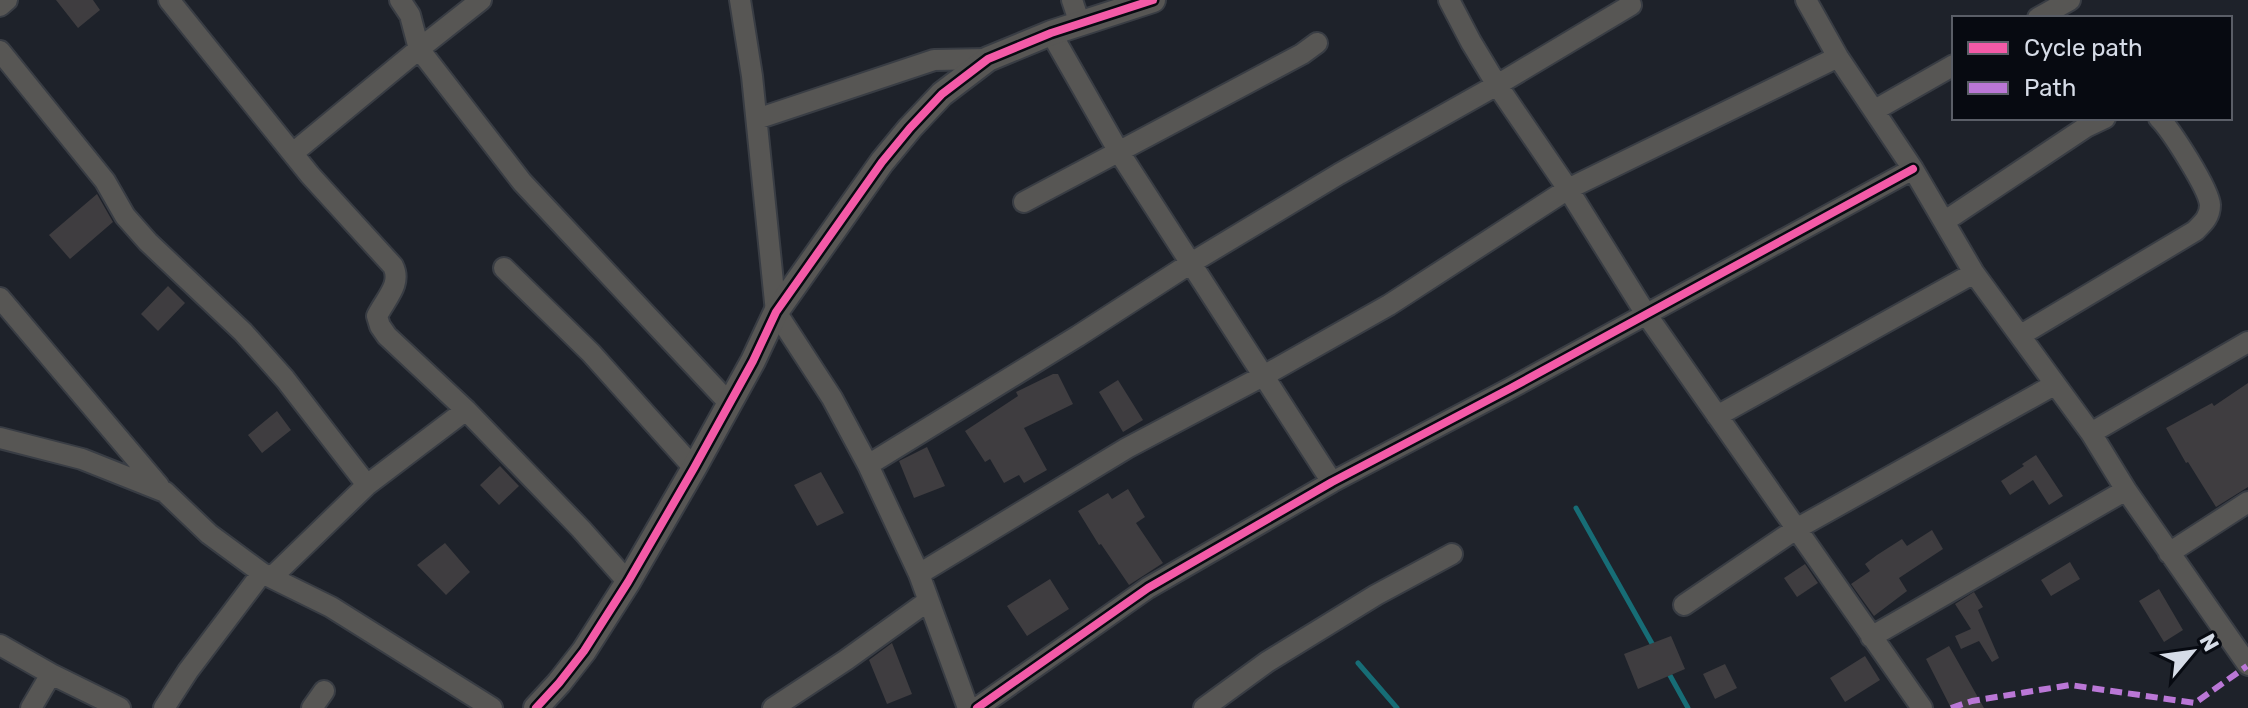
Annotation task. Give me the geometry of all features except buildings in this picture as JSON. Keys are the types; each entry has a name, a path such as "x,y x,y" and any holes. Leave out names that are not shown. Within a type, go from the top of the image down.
{"street":[{"path":"0,6 7,0"},
{"path":"169,0 293,153 393,266 397,282 377,316 380,326 409,358 466,410 628,582"},
{"path":"400,0 410,15 419,49 522,182 729,403"},
{"path":"293,153 481,0"},
{"path":"740,0 757,119 776,312 832,398 868,465 919,574 968,708"},
{"path":"1072,0 1080,24"},
{"path":"536,708 584,651 628,582 753,361 776,312 901,139 942,94 988,59 1051,33 1153,0"},
{"path":"1449,0 1497,85 1568,189 1646,314 1922,708"},
{"path":"2042,16 2070,0"},
{"path":"1808,1 1838,57 1913,169 1974,273 2091,433 2126,490 2248,667"},
{"path":"868,465 1191,263 1631,5"},
{"path":"1051,33 1119,152 1332,482"},
{"path":"1024,202 1302,54 1317,43"},
{"path":"0,51 105,181 133,225 243,332 285,379 367,485"},
{"path":"919,574 1127,448 1389,305 1568,189 1838,57"},
{"path":"757,119 934,60 988,59"},
{"path":"1875,110 1952,66"},
{"path":"1945,221 2101,120"},
{"path":"2021,335 2195,231 2208,218 2210,203 2201,183 2161,120"},
{"path":"977,708 1148,588 1332,482 1913,169"},
{"path":"504,268 591,353 694,468"},
{"path":"1717,416 1974,273"},
{"path":"0,298 165,492 209,534 267,575 331,607 492,708"},
{"path":"2091,433 2248,342"},
{"path":"1684,605 1796,529 2054,385"},
{"path":"164,708 198,659 267,575 367,485 466,410"},
{"path":"0,438 82,459 165,492"},
{"path":"1871,637 2126,490"},
{"path":"2169,553 2248,502"},
{"path":"1204,708 1267,662 1376,595 1452,554"},
{"path":"773,708 928,601"},
{"path":"0,645 120,708"},
{"path":"31,708 51,674"}],"waterway":[{"path":"1576,508 1654,647"},
{"path":"1358,663 1397,708"},
{"path":"1667,670 1688,708"}],"marked path":[{"path":"1951,708 1972,701 2070,685 2195,703 2247,666"}],"cycle path":[{"path":"536,708 584,651 628,582 753,361 776,312 882,162 910,128 942,94 988,59 1051,33 1153,0"},
{"path":"977,708 1148,588 1332,482 1913,169"}]}
